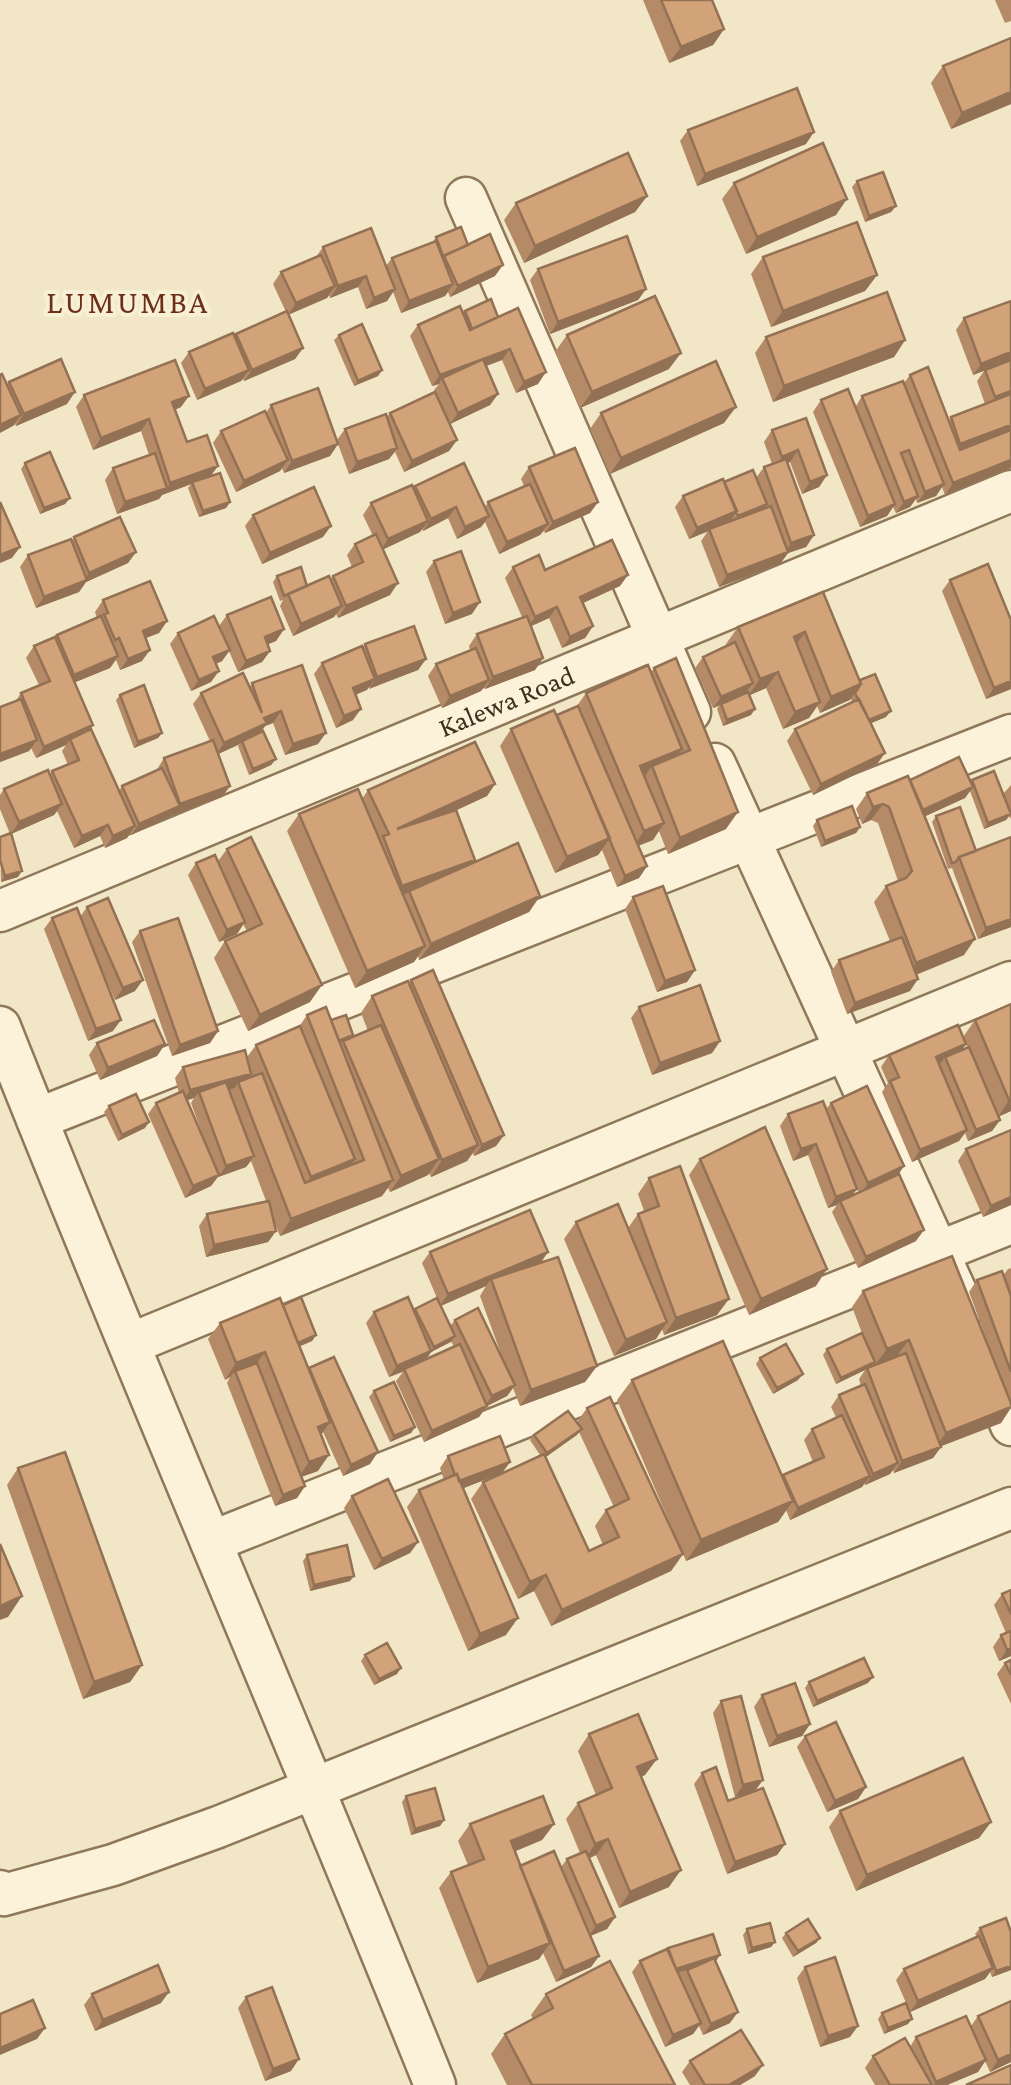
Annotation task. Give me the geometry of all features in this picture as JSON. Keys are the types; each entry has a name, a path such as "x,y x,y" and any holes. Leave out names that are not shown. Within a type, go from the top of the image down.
{"street":[{"path":"466,198 655,636 940,1251 1011,1425"},
{"name":"Kalewa Road","path":"0,911 1011,491"},
{"path":"20,1098 750,840 1011,735"},
{"path":"130,1344 1011,982"},
{"path":"0,1027 20,1098 130,1344 316,1787 435,2085"},
{"path":"211,1542 1011,1223"},
{"path":"1,1894 113,1866 1011,1508"}],"building":[{"path":"661,0 712,0 724,29 681,47"},
{"path":"1011,38 1011,92 962,113 943,66"},
{"path":"797,88 814,132 705,174 688,130"},
{"path":"823,143 847,199 757,237 734,183"},
{"path":"628,153 647,196 535,246 516,203"},
{"path":"883,172 896,206 869,216 857,181"},
{"path":"857,222 877,275 783,311 763,257"},
{"path":"461,227 468,245 443,256 436,237"},
{"path":"371,228 395,289 374,298 366,276 338,286 323,247"},
{"path":"490,234 503,265 458,286 444,256"},
{"path":"627,236 646,289 558,322 538,269"},
{"path":"436,241 453,284 409,301 392,258"},
{"path":"321,255 335,286 296,303 281,272"},
{"path":"887,292 905,340 784,386 766,337"},
{"path":"655,296 681,353 592,392 567,335"},
{"path":"491,299 498,317 472,329 465,311"},
{"path":"1011,301 1011,352 981,364 964,318"},
{"path":"460,306 470,330 518,308 546,372 524,382 510,349 440,375 418,325"},
{"path":"287,311 303,348 252,370 236,334"},
{"path":"362,324 382,370 358,381 339,335"},
{"path":"233,333 249,370 205,389 189,352"},
{"path":"61,359 75,392 24,414 9,382"},
{"path":"483,359 498,394 458,413 442,378"},
{"path":"175,360 189,396 172,402 187,442 207,435 218,466 170,483 149,419 101,438 84,395"},
{"path":"1011,360 1011,391 995,397 985,370"},
{"path":"716,361 736,407 621,458 601,413"},
{"path":"928,367 960,450 1011,430 1011,460 953,483 910,375"},
{"path":"0,375 21,415 0,425"},
{"path":"903,381 944,484 925,492 909,450 901,453 918,496 904,502 862,396"},
{"path":"318,388 338,444 292,461 271,405"},
{"path":"848,389 895,504 868,516 821,400"},
{"path":"435,392 457,440 412,461 390,413"},
{"path":"1011,394 1011,425 960,444 951,417"},
{"path":"265,411 288,460 244,481 221,431"},
{"path":"386,414 397,448 357,462 345,429"},
{"path":"806,418 827,475 810,482 798,450 782,457 772,430"},
{"path":"575,448 598,502 553,522 529,467"},
{"path":"50,452 70,498 44,508 25,463"},
{"path":"155,453 167,488 125,502 113,468"},
{"path":"786,459 814,535 791,543 764,467"},
{"path":"464,463 489,516 465,527 456,507 431,519 415,486"},
{"path":"753,470 767,504 738,516 724,482"},
{"path":"220,473 230,502 203,511 192,482"},
{"path":"723,479 737,511 697,528 683,496"},
{"path":"530,484 548,524 507,542 488,502"},
{"path":"412,485 428,521 388,539 371,503"},
{"path":"314,487 331,526 270,553 253,515"},
{"path":"0,502 20,547 0,555"},
{"path":"771,506 788,552 727,575 709,529"},
{"path":"120,517 136,552 89,573 74,537"},
{"path":"376,534 398,583 346,606 333,576 363,562 355,544"},
{"path":"71,539 87,580 44,597 28,555"},
{"path":"612,540 628,575 580,597 593,626 570,637 557,607 535,617 513,567 539,555 545,570"},
{"path":"461,551 480,602 453,613 434,561"},
{"path":"988,564 1011,620 1011,681 994,688 950,580"},
{"path":"301,567 307,586 284,596 277,576"},
{"path":"329,576 342,606 301,624 288,594"},
{"path":"150,581 167,621 143,631 150,650 128,659 119,638 115,640 104,614 108,613 103,600"},
{"path":"823,592 861,684 831,697 805,632 794,637 820,702 795,712 778,672 760,679 738,627"},
{"path":"271,597 284,629 265,637 270,651 246,661 227,615"},
{"path":"101,616 118,656 74,675 57,635"},
{"path":"214,616 230,650 213,657 219,671 199,680 178,633"},
{"path":"527,616 543,658 493,677 477,634"},
{"path":"414,626 426,659 377,677 365,644"},
{"path":"55,637 93,725 44,747 21,693 50,681 34,646"},
{"path":"735,642 753,683 721,697 703,657"},
{"path":"362,646 375,679 353,688 361,709 344,716 322,663"},
{"path":"476,648 489,680 450,696 436,664"},
{"path":"676,658 738,812 680,838 652,766 690,750 654,668"},
{"path":"302,665 326,733 293,744 281,711 264,718 267,723 224,743 201,693 243,673 262,713 252,683"},
{"path":"648,665 682,749 640,766 664,823 644,831 586,693"},
{"path":"875,674 891,711 869,720 855,693 860,680"},
{"path":"144,685 162,733 138,742 120,695"},
{"path":"748,692 755,709 727,720 721,704"},
{"path":"21,699 37,740 0,754 0,707"},
{"path":"859,699 885,753 821,784 795,729"},
{"path":"578,706 647,866 625,876 557,715"},
{"path":"554,710 610,838 567,857 511,729"},
{"path":"91,729 135,826 113,836 108,825 82,836 52,771 79,760 70,739"},
{"path":"263,731 276,759 253,769 242,741"},
{"path":"213,740 230,786 180,804 164,758"},
{"path":"475,742 495,784 397,829 456,810 475,860 402,886 383,836 389,834 368,790"},
{"path":"959,757 973,787 923,810 910,780"},
{"path":"162,768 180,806 139,824 122,786"},
{"path":"48,770 62,804 19,822 4,789"},
{"path":"994,771 1011,814 988,823 972,780"},
{"path":"908,776 975,939 916,963 886,886 906,878 912,871 889,807 873,807 867,793"},
{"path":"358,789 425,946 367,971 299,814"},
{"path":"852,806 860,827 825,841 817,820"},
{"path":"960,807 976,851 952,863 936,816"},
{"path":"11,833 22,871 5,876 0,837"},
{"path":"251,837 322,985 260,1015 225,941 262,924 227,849"},
{"path":"1011,837 1011,919 986,928 959,857"},
{"path":"518,843 540,896 431,944 409,891"},
{"path":"215,855 245,922 227,930 196,863"},
{"path":"663,886 695,970 665,981 633,897"},
{"path":"108,898 143,980 123,988 87,907"},
{"path":"77,908 121,1020 96,1029 52,918"},
{"path":"178,918 218,1031 180,1045 140,931"},
{"path":"902,937 918,979 855,1003 839,960"},
{"path":"433,970 504,1135 482,1145 411,980"},
{"path":"408,981 478,1145 442,1160 372,996"},
{"path":"700,985 720,1041 660,1063 639,1007"},
{"path":"1011,1004 1011,1100 1009,1100 975,1020"},
{"path":"326,1007 393,1180 291,1219 238,1082 262,1073 305,1183 364,1160 307,1015"},
{"path":"346,1015 353,1035 339,1041 331,1020"},
{"path":"154,1020 165,1044 108,1068 97,1043"},
{"path":"381,1025 439,1159 401,1176 343,1041"},
{"path":"958,1025 966,1044 936,1057 967,1130 920,1150 890,1081 899,1077 889,1055"},
{"path":"300,1026 355,1159 311,1177 256,1045"},
{"path":"969,1047 1000,1120 976,1130 945,1057"},
{"path":"245,1050 251,1074 190,1090 183,1067"},
{"path":"226,1082 254,1156 226,1166 199,1092"},
{"path":"867,1086 904,1166 868,1183 831,1103"},
{"path":"183,1091 219,1175 193,1186 156,1103"},
{"path":"136,1094 149,1122 122,1135 109,1106"},
{"path":"823,1101 857,1189 836,1197 816,1144 801,1149 788,1114"},
{"path":"765,1127 827,1269 761,1299 700,1159"},
{"path":"1011,1130 1011,1197 991,1206 966,1149"},
{"path":"680,1166 729,1299 676,1318 638,1214 659,1206 649,1178"},
{"path":"899,1174 924,1230 866,1257 840,1201"},
{"path":"269,1201 276,1231 214,1245 207,1214"},
{"path":"618,1204 667,1322 626,1340 576,1222"},
{"path":"530,1210 548,1252 448,1294 430,1252"},
{"path":"952,1256 1011,1407 946,1433 909,1340 887,1349 863,1291"},
{"path":"558,1257 597,1366 531,1390 491,1279"},
{"path":"1002,1271 1011,1296 1011,1372 977,1280"},
{"path":"301,1297 316,1335 298,1343 283,1305"},
{"path":"408,1297 431,1351 397,1366 374,1312"},
{"path":"280,1298 330,1422 318,1427 329,1455 309,1462 265,1352 236,1363 220,1323"},
{"path":"437,1298 455,1336 434,1347 415,1309"},
{"path":"478,1308 515,1385 492,1396 455,1320"},
{"path":"862,1333 875,1362 841,1378 827,1349"},
{"path":"723,1341 793,1501 701,1540 632,1380"},
{"path":"460,1344 487,1406 432,1431 404,1369"},
{"path":"786,1344 803,1374 777,1388 760,1358"},
{"path":"906,1353 941,1447 902,1461 867,1368"},
{"path":"334,1357 378,1452 351,1465 309,1368"},
{"path":"257,1363 305,1486 283,1495 235,1371"},
{"path":"394,1382 415,1427 394,1436 374,1391"},
{"path":"865,1384 898,1463 873,1474 839,1395"},
{"path":"610,1397 683,1554 562,1610 546,1575 530,1582 483,1482 544,1454 589,1551 619,1537 606,1510 629,1499 587,1408"},
{"path":"568,1411 582,1429 547,1453 534,1435"},
{"path":"842,1415 870,1476 798,1508 783,1475 824,1457 812,1429"},
{"path":"500,1436 510,1462 459,1481 448,1456"},
{"path":"65,1452 142,1665 94,1682 18,1468"},
{"path":"457,1474 518,1618 480,1634 419,1490"},
{"path":"388,1479 418,1542 382,1559 352,1496"},
{"path":"0,1544 22,1596 0,1606"},
{"path":"347,1545 354,1576 314,1585 307,1555"},
{"path":"1011,1590 1011,1614 1002,1594"},
{"path":"1011,1631 1011,1648 1007,1650 1001,1635"},
{"path":"387,1643 401,1668 379,1679 365,1655"},
{"path":"864,1658 873,1677 817,1701 809,1682"},
{"path":"795,1683 810,1724 777,1736 762,1695"},
{"path":"741,1696 763,1780 743,1785 721,1701"},
{"path":"638,1714 657,1759 637,1767 681,1870 630,1892 608,1839 595,1844 578,1803 612,1788 589,1734"},
{"path":"836,1722 866,1787 835,1801 805,1736"},
{"path":"963,1758 991,1822 867,1875 840,1811"},
{"path":"716,1767 728,1801 763,1788 785,1844 735,1862 702,1773"},
{"path":"435,1788 444,1820 415,1829 406,1796"},
{"path":"543,1796 554,1824 511,1841 550,1943 488,1967 451,1872 484,1859 470,1824"},
{"path":"554,1851 599,1956 564,1971 520,1866"},
{"path":"586,1851 615,1917 596,1926 567,1859"},
{"path":"1006,1918 1011,1932 1011,1966 996,1971 980,1928"},
{"path":"808,1919 820,1938 798,1951 786,1933"},
{"path":"770,1923 775,1942 752,1948 747,1929"},
{"path":"713,1934 720,1955 676,1969 668,1948"},
{"path":"979,1936 993,1968 918,2001 904,1969"},
{"path":"667,1949 701,2023 673,2035 640,1961"},
{"path":"835,1957 858,2026 828,2036 805,1967"},
{"path":"714,1958 738,2012 711,2024 687,1970"},
{"path":"610,1961 675,2085 532,2085 505,2034 553,2008 546,1994"},
{"path":"158,1965 169,1992 103,2020 92,1994"},
{"path":"272,1987 299,2059 273,2069 246,1997"},
{"path":"33,2000 45,2028 0,2048 0,2014"},
{"path":"1011,2001 1011,2054 998,2060 978,2016"},
{"path":"906,2003 912,2019 888,2028 882,2013"},
{"path":"966,2016 986,2060 936,2082 916,2037"},
{"path":"741,2030 763,2065 729,2085 705,2085 690,2061"},
{"path":"905,2038 932,2085 890,2085 873,2056"},
{"path":"1011,2065 1011,2085 966,2085"}],"district":[{"name":"LUMUMBA","path":"128,302"}]}
